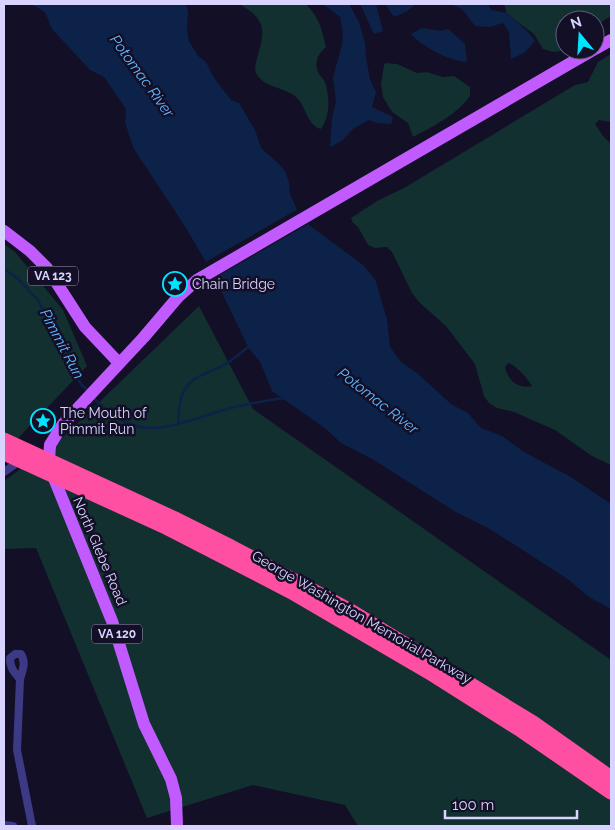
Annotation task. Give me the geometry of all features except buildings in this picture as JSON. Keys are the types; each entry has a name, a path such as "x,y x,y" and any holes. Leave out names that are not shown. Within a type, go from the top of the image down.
{"highway":[{"name":"George Washington Memorial Parkway","path":"4,440 172,524 292,592 429,672 521,730 611,792"},
{"name":"George Washington Memorial Parkway","path":"4,454 231,547 347,609 533,722 611,778"}],"main road":[{"path":"50,445 63,424 192,284 213,270 577,60"},
{"name":"VA 123","path":"4,231 30,251 47,268 85,327 119,363"},
{"name":"North Glebe Road","path":"50,445 50,466 55,483 112,621 144,724 173,785 178,811 177,826"}],"street":[{"path":"4,472 37,449 50,445"},
{"path":"20,679 17,750 32,826"},
{"path":"4,826 13,826"}],"green space":[{"path":"239,4 306,4 314,14 326,47 319,55 316,65 318,72 325,82 328,94 328,113 321,129 313,124 294,95 270,85 256,73 255,65 262,40 262,26 248,9"},
{"path":"504,4 611,4 611,16 605,20 605,10 555,10 555,52 553,52 543,49 534,34 507,14"},
{"path":"611,54 611,122 599,120 595,124 611,144 611,465 592,456 555,430 514,412 497,408 489,403 484,396 475,364 446,326 420,303 412,293 392,252 387,247 375,248 368,245 351,218 575,85 588,82 598,62 605,60 605,58","holes":["508,363 522,373 532,386 518,385 511,380 505,367"]},
{"path":"386,63 397,64 417,73 427,72 443,77 454,76 470,87 470,96 458,109 437,124 413,137 408,123 392,112 383,97 381,84"},
{"path":"4,244 15,252 63,310 87,366 4,453"},
{"path":"199,306 253,409 611,660 611,826 358,826 345,805 253,785 147,818 36,548 4,549 4,481 60,440"}],"water":[{"name":"Potomac River","path":"31,4 186,4 189,41 198,56 206,62 213,76 231,100 239,103 255,130 261,148 285,171 289,182 290,194 301,219 363,265 375,279 387,319 390,347 401,362 417,373 451,404 468,413 481,428 502,436 524,452 571,477 611,504 611,609 589,597 569,580 490,529 454,511 374,460 341,443 326,429 272,391 260,362 248,347 214,276 186,228 134,149 125,123 126,109 104,77 90,70 52,29 45,12"},
{"path":"323,4 349,4 359,22 365,43 370,79 376,92 372,107 393,117 391,124 369,120 353,129 342,141 330,147 332,118 336,101 333,77 342,45 343,32 340,17"},
{"path":"360,4 376,4 383,31 374,34"},
{"path":"385,4 416,4 406,12 394,17"},
{"path":"450,4 488,4 491,10 508,13 535,41 524,53 511,59 509,32 503,23 490,27 475,26 462,9"},
{"path":"422,28 441,31 448,29 465,44 467,62 445,56 422,44 411,34"}],"pier":[{"path":"298,209 303,218 310,223 213,279 204,263"}],"waterway":[{"name":"Pimmit Run","path":"4,269 17,278 38,300 69,363 81,384 88,391"},
{"name":"Pimmit Run","path":"178,423 180,402 188,384 200,376 230,362 251,345"},
{"name":"Pimmit Run","path":"93,397 125,422 149,428 175,425 236,407 284,398"}],"place":[{"name":"Chain Bridge","path":"175,284"},
{"name":"The Mouth of Pimmit Run","path":"43,421"}]}
